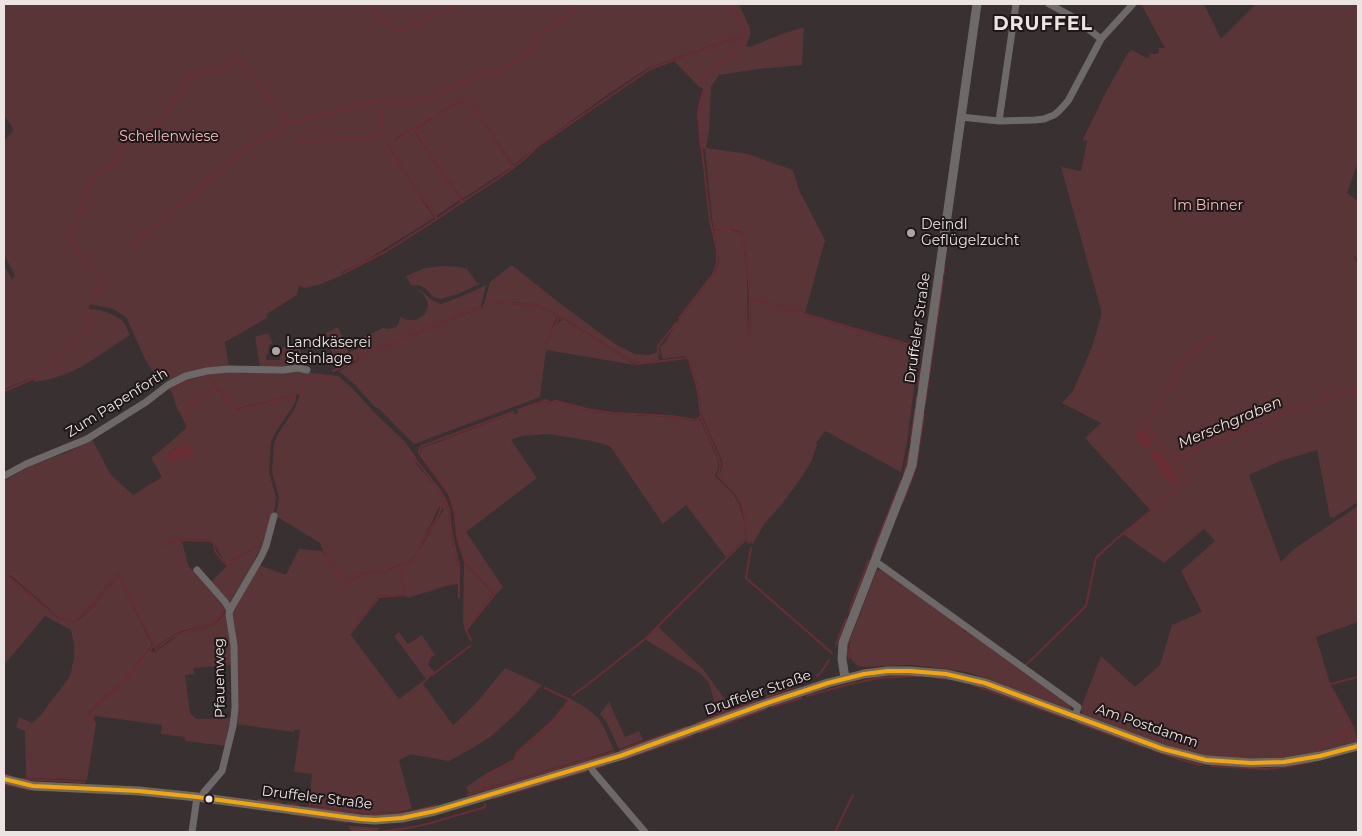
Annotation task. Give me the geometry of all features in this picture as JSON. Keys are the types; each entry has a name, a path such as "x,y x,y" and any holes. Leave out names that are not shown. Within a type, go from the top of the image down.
{"street":[{"name":"Druffeler Straße","path":"4,779 33,786 129,790 200,797 360,819 412,817 590,765 767,703 846,678 842,659 843,643 912,465 977,4"},
{"path":"999,121 1016,4"},
{"path":"1049,4 1073,17 1101,39"},
{"path":"961,117 999,121 1044,119 1059,111 1068,101 1101,39 1133,4"},
{"name":"Zum Papenforth","path":"4,476 26,464 87,439 140,406 168,385 186,376 207,371 229,369 283,370 298,368 307,370"},
{"path":"197,570 230,610 261,557 274,516"},
{"name":"Am Postdamm","path":"875,561 1078,707 1075,716"},
{"name":"Pfauenweg","path":"200,797 222,771 236,708 234,646 230,610"},
{"name":"Am Postdamm","path":"846,678 864,674 902,671 946,674 985,683 1163,749 1206,760 1251,764 1284,762 1320,756 1358,746"},
{"path":"590,765 645,832"},
{"path":"192,832 200,797"}],"green space":[{"name":"Schellenwiese","path":"4,4 739,4 750,28 750,36 746,46 750,47 804,27 802,65 719,75 711,87 709,130 706,148 748,154 793,170 799,190 825,240 805,313 750,297 748,263 743,232 731,228 714,230 705,149 700,148 698,124 697,110 703,88 699,87 674,61 742,37 741,35 648,68 538,145 514,165 468,97 438,113 439,115 468,99 512,167 462,199 414,130 432,118 394,139 395,141 413,130 460,200 436,216 386,144 434,218 365,261 342,272 343,275 305,288 299,285 297,295 267,314 267,318 225,342 229,367 171,381 165,377 160,381 146,361 126,317 113,309 90,304 88,309 101,310 122,320 130,335 83,366 68,373 35,382 32,378 4,389 4,266 12,279 15,276 4,254 4,141 14,130 4,115"},
{"name":"Im Binner","path":"1141,4 1204,4 1221,39 1256,4 1358,4 1358,162 1347,193 1358,201 1358,261 1353,254 1358,265 1358,502 1330,518 1317,450 1280,461 1249,475 1281,562 1294,549 1358,506 1358,622 1316,637 1330,683 1354,727 1358,741 1316,752 1284,757 1251,759 1207,756 1163,745 1082,714 1081,708 1101,656 1135,687 1160,665 1172,625 1202,612 1181,571 1215,541 1204,529 1164,563 1123,534 1151,511 1085,438 1101,423 1062,403 1073,391 1092,347 1101,310 1061,167 1081,171 1087,141 1083,139 1128,53 1132,50 1150,58 1150,54 1158,54 1159,48 1165,48"},
{"path":"726,229 741,233 742,235 747,276 748,341 750,341 751,299 922,351 916,371 907,443 901,472 825,431 816,443 811,462 801,478 764,524 753,544 746,542 747,525 742,505 736,493 719,476 722,461 702,415 699,390 690,360 684,356 663,359 660,347 665,343 675,325 715,273 719,262 714,232"},
{"path":"512,265 615,344 635,354 649,355 657,352 659,360 643,363 635,362 547,308 535,304 492,301 484,304 490,282"},
{"path":"444,266 467,269 477,283 481,283 458,294 441,299 433,297 421,286 411,285 406,276 425,268"},
{"path":"486,285 481,305 358,356 356,360 340,366 328,345 330,344 326,333 338,327 349,353 364,345 361,338 383,328 396,327 400,317 416,320 423,316 427,310 428,303 424,295 412,289 420,290 432,300 441,304"},
{"path":"492,303 534,306 557,316 545,344 555,326 563,320 635,365 546,350 540,397 414,444 339,371 358,361 359,357"},
{"path":"268,333 273,344 269,344 266,360 280,360 280,349 291,345 293,350 299,348 301,352 301,362 298,366 260,367 255,337"},
{"path":"298,370 338,376 352,388 405,442 415,456 414,459 417,465 438,489 448,510 450,532 458,567 458,584 408,598 405,595 401,567 412,561 416,556 444,509 439,507 411,560 387,570 362,573 346,583 324,551 323,553 346,585 362,575 388,572 400,567 404,594 378,596 350,634 399,699 426,679 394,636 399,632 408,644 422,635 435,655 431,658 428,665 435,672 423,684 453,725 478,701 505,668 542,685 516,714 490,737 449,761 409,754 399,760 412,809 398,812 374,813 309,805 312,774 294,772 300,730 294,730 294,732 235,724 230,615 259,565 286,575 299,549 323,551 320,543 276,516 279,497 272,472 274,443 294,410 300,394 236,409 206,373"},
{"path":"205,375 237,411 296,395 292,408 271,442 269,472 276,497 275,508 264,546 257,545 230,561 259,546 261,547 228,605 210,583 227,566 212,540 181,539 162,544 182,541 188,565 226,609 210,624 179,632 156,647 118,572 91,605 74,621 54,613 10,575 4,582 4,481 32,465 68,452 92,439 111,475 133,495 162,477 151,458 186,428 170,390 188,380","holes":["215,387 187,406 186,421 186,406","181,447 191,458 168,455 174,449"]},
{"path":"546,401 549,404 556,402 591,411 614,414 670,417 695,421 700,419 718,460 718,469 715,476 734,495 740,506 745,525 744,539 726,557 686,505 663,524 610,446 587,440 548,434 521,436 511,440 537,478 466,532 503,587 496,594 466,562 457,537 455,514 449,494 421,455 421,451 422,448 514,413 516,415 518,411"},
{"path":"464,563 493,594 465,631 463,622"},
{"path":"877,570 882,570 965,629 964,631 968,631 1070,704 1071,710 966,672 910,665 858,666 850,657 850,639"},
{"path":"118,576 152,645 129,674 88,712 88,715 96,724 87,780 26,778 25,731 16,727 19,717 32,723 40,716 68,679 74,657 74,645 71,630 45,616 4,665 4,585 9,578 53,615 74,623 93,607"},
{"path":"227,612 233,665 193,668 194,674 185,675 190,713 196,719 232,718 227,746 185,741 185,737 161,734 162,725 95,716 94,721 89,714 130,675 149,651 154,652 179,635 212,626"},
{"path":"658,627 703,669 732,709 718,714 709,683 700,673 646,640"},
{"path":"569,698 588,709 597,717 604,727 614,750 469,793 466,787 487,773 514,759 516,752 551,721"},
{"path":"609,702 625,737 639,731 643,740 619,749 607,723 600,714"},
{"path":"348,826 380,828 376,832 352,832"}],"shaded area":[{"path":"1139,430 1144,430 1152,443 1147,448 1141,445 1136,435"},
{"path":"183,445 189,446 194,452 194,456 191,458 181,458 173,462 168,458 168,455 174,449"},
{"path":"1155,449 1161,453 1177,476 1178,482 1172,484 1168,482 1151,456 1151,452"}],"waterway":[{"path":"365,4 396,29 400,30 457,4"},
{"path":"91,304 96,290 103,279 93,271 68,237 77,219 91,179 102,170 116,163 124,141 161,122 189,77 214,68 221,72 236,56 289,123 296,123 304,119 383,100 394,103 409,102 422,98 427,99 472,78 480,72 491,74 505,68 528,53 536,35 569,15 580,4"},
{"path":"701,81 732,54 744,37 744,30 730,4"},
{"path":"395,140 414,129 462,202 499,178 538,146 650,69 744,35"},
{"path":"679,318 714,273 717,262 717,250 710,220 698,115 705,88"},
{"path":"439,114 468,98 513,166"},
{"path":"297,141 379,138 382,108"},
{"path":"414,129 431,118"},
{"path":"132,246 243,150 289,124"},
{"path":"385,143 437,219 462,202"},
{"path":"344,273 385,252 437,219"},
{"path":"713,232 732,228 742,232 750,298 921,348"},
{"path":"944,268 944,273"},
{"path":"925,404 943,280"},
{"path":"749,340 750,298"},
{"path":"484,305 492,302 534,305 547,309 558,316"},
{"path":"356,361 359,356 481,306"},
{"path":"4,391 33,379 85,332 89,326 89,309"},
{"path":"542,341 549,337 559,317 636,364 687,358 698,391 701,417 720,461 718,476 736,494 742,505 746,524 745,540 645,639 573,695"},
{"path":"659,354 658,346 676,323"},
{"path":"1173,459 1145,425 1184,360 1188,355 1205,344 1212,336"},
{"path":"333,371 352,363"},
{"path":"918,387 921,369"},
{"path":"203,375 206,375 235,409 238,410 296,395"},
{"path":"301,392 307,377"},
{"path":"313,377 331,377"},
{"path":"169,389 191,378"},
{"path":"187,421 186,406 216,387"},
{"name":"Merschgraben","path":"1026,665 1086,606 1096,558 1186,482 1182,471 1173,459 1289,411 1358,388"},
{"path":"916,404 917,397"},
{"path":"518,410 547,400 550,403 556,401 591,410 614,413 671,416 695,420 700,417"},
{"path":"911,440 915,410"},
{"path":"471,640 466,630 495,594 465,562 457,537 455,514 449,494 419,453 422,446 513,412"},
{"path":"903,502 916,467 924,415"},
{"path":"904,474 910,449"},
{"path":"323,553 346,584 356,576 388,571 412,561 436,520 444,497 415,457"},
{"path":"872,553 901,481"},
{"path":"445,499 449,509 451,531 459,566 459,597"},
{"path":"163,544 182,540 213,541 215,551 224,563 227,564 258,545 261,545 263,548"},
{"path":"751,548 746,578 832,653"},
{"path":"849,611 869,560"},
{"path":"350,634 379,597 405,595 401,566"},
{"path":"4,584 9,577 49,611 74,622 92,606 118,574 156,649 179,634 211,625 226,610"},
{"path":"836,644 846,619"},
{"path":"849,640 847,646 849,658"},
{"path":"95,723 88,713 130,674 154,645"},
{"path":"432,675 470,646"},
{"path":"817,676 829,660"},
{"path":"807,696 879,678 920,676"},
{"path":"1320,749 1321,741 1352,729 1329,687 1331,684 1358,677"},
{"path":"937,678 950,679"},
{"path":"973,685 1068,719"},
{"path":"767,697 796,686"},
{"path":"545,688 570,700"},
{"path":"772,707 802,698"},
{"path":"482,792 484,781 489,774 515,760 517,753 559,716 570,699"},
{"path":"697,723 757,701"},
{"path":"700,733 766,709"},
{"path":"1078,723 1144,747"},
{"path":"621,750 686,727"},
{"path":"624,759 692,736"},
{"path":"1153,750 1201,765"},
{"path":"467,795 614,752"},
{"path":"1211,766 1265,769 1312,762"},
{"path":"597,768 605,765"},
{"path":"495,798 586,771"},
{"path":"4,774 10,776"},
{"path":"22,779 85,782"},
{"path":"4,784 30,790"},
{"path":"835,832 853,795"},
{"path":"259,800 281,803"},
{"path":"288,804 298,805"},
{"path":"380,832 427,824 485,807 485,804"},
{"path":"308,807 392,814 410,812 436,805"},
{"path":"291,814 346,822"}],"transit line":[{"path":"4,779 33,786 139,791 360,819 402,818 435,811 620,756 828,683 864,674 888,671 946,674 985,683 1163,749 1206,760 1251,763 1284,762 1320,756 1358,746"}],"place":[{"name":"Deindl Geflügelzucht","path":"911,233"},
{"name":"Landkäserei Steinlage","path":"276,351"}],"district":[{"name":"DRUFFEL","path":"1043,24"}]}
